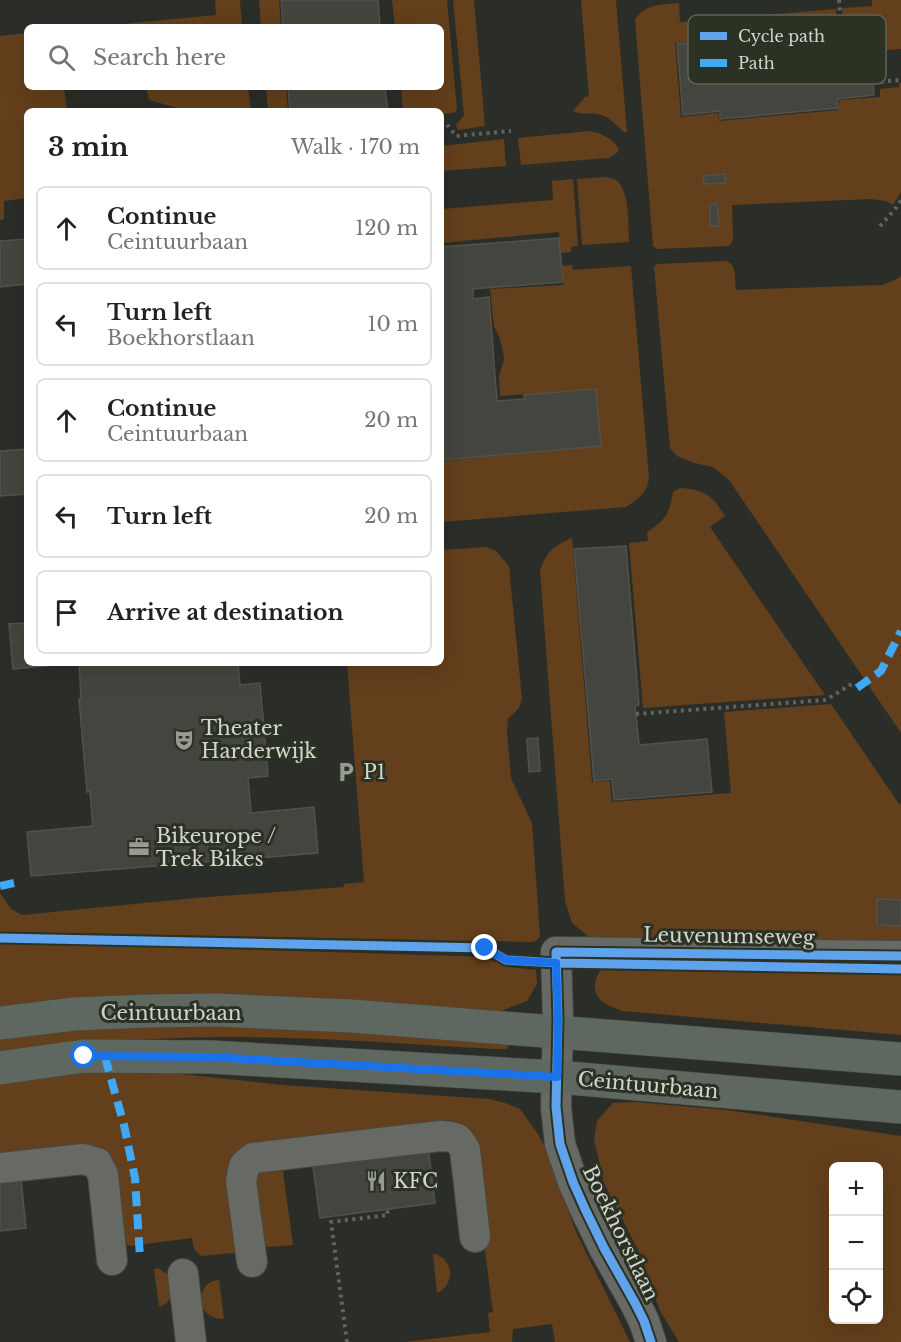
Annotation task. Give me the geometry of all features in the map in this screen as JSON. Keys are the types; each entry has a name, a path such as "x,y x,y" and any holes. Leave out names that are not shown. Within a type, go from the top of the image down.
{"main road":[{"name":"Ceintuurbaan","path":"0,1023 74,1014 217,1010 351,1016 901,1059"},
{"name":"Ceintuurbaan","path":"0,1068 84,1056 211,1057 557,1077 901,1107"}],"street":[{"name":"Leuvenumseweg","path":"558,1032 556,952 901,956"},
{"name":"Boekhorstlaan","path":"558,1032 556,1107 560,1144 573,1182 604,1248 644,1321 651,1342"},
{"path":"252,1262 241,1181 244,1166 253,1158 440,1136 454,1137 461,1142 465,1150 475,1238"},
{"path":"0,1168 83,1159 97,1162 103,1176 112,1260"},
{"path":"183,1274 191,1342"}],"path":[{"path":"838,0 840,15"},
{"path":"886,81 901,80"},
{"path":"444,122 456,136 511,131"},
{"path":"880,226 901,200"},
{"path":"636,714 825,700 853,683"},
{"path":"347,1342 331,1222 388,1215 387,1209"}],"shaded area":[{"path":"215,0 240,0 242,24 122,24 216,15"},
{"path":"259,0 279,0 281,24 261,24"},
{"path":"392,0 447,0 457,110 453,113 444,114 444,108 403,108 401,90 444,90 444,24 395,24"},
{"path":"453,0 474,0 485,126 458,130 456,125 464,115"},
{"path":"581,0 616,0 627,132 604,116 573,111 585,97 589,96"},
{"path":"872,0 901,0 901,49 886,50 886,15 842,15 842,8 872,6"},
{"path":"679,3 680,22 688,21 688,42 675,43 681,117 718,113 719,121 838,110 839,100 880,97 880,89 899,87 901,83 901,192 893,205 886,201 871,199 732,205 733,240 728,246 658,249 653,246 635,20 644,10"},
{"path":"836,9 836,15 764,15"},
{"path":"24,33 24,90 64,90 67,108 24,108 24,198 4,201 4,219 0,220 0,36"},
{"path":"147,90 248,90 251,108 178,108 149,100"},
{"path":"266,90 286,90 288,108 268,108"},
{"path":"589,131 610,139 619,149 617,152 608,158 521,165 518,138"},
{"path":"504,139 506,166 444,171 444,146"},
{"path":"606,177 616,180 624,192 629,242 582,245 577,179"},
{"path":"573,179 578,246 571,247 571,252 561,253 559,232 444,243 444,209 553,200 552,181"},
{"path":"726,261 734,269 736,290 883,285 901,276 901,733 729,480 713,467 677,456 670,448 654,266"},
{"path":"572,265 573,270 631,266 649,478 647,487 626,507 444,522 444,461 601,446 596,389 500,396 499,376 504,360 499,336 494,327 490,289 564,285 562,266"},
{"path":"680,488 696,490 712,498 725,516 710,527 825,695 643,708 629,543 648,541 647,532 666,516 673,492"},
{"path":"572,538 592,782 610,781 612,802 731,793 724,712 831,704 899,804 901,803 901,947 594,941 572,923 565,901 540,570 552,550"},
{"path":"486,547 496,551 509,566 522,699 519,708 508,719 507,732 511,778 532,823 540,936 536,941 69,933 0,934 0,893 11,909 22,915 195,898 344,887 344,884 364,882 347,666 444,666 444,550"},
{"path":"0,944 69,944 484,957 508,967 536,970 537,984 527,1001 501,1011 0,1007"},
{"path":"601,970 901,974 901,1035 622,1011 605,1003 597,995 595,982"},
{"path":"146,1023 350,1030 507,1043 508,1047 494,1049 331,1039 204,1037 116,1042 0,1053 0,1036"},
{"path":"86,1071 162,1072 283,1085 490,1099 520,1109 546,1149 576,1232 630,1342 555,1342 552,1324 513,1329 512,1342 405,1342 490,1332 488,1313 493,1312 470,1136 251,1145 239,1246 234,1253 201,1256 194,1249 192,1238 130,1246 123,1242 110,1163 0,1163 0,1081"},
{"path":"635,1102 727,1110 901,1136 901,1342 679,1342 660,1311 641,1256 604,1183 594,1139 597,1121 613,1103"},
{"path":"282,1164 293,1245 268,1247 264,1245 251,1174"},
{"path":"433,1254 445,1260 450,1272 447,1284 437,1293"},
{"path":"158,1268 168,1275 171,1296 167,1303 159,1307 154,1269"},
{"path":"219,1280 224,1319 207,1313 202,1307 201,1300 205,1287"}],"building":[{"path":"281,0 378,0 380,24 283,24"},
{"path":"688,43 688,84 873,84 874,95 837,99 838,108 720,119 720,111 683,115 677,44"},
{"path":"288,90 385,90 388,108 290,108"},
{"path":"725,174 726,183 704,184 703,176"},
{"path":"710,204 717,204 719,226 710,226"},
{"path":"559,238 563,282 473,289 473,299 489,297 497,401 525,399 524,395 596,389 601,446 444,460 444,247"},
{"path":"24,239 24,284 0,287 0,241"},
{"path":"24,449 24,494 0,496 0,451"},
{"path":"626,546 639,705 635,706 639,745 707,739 712,792 614,800 612,779 594,781 574,549"},
{"path":"24,623 24,666 45,666 13,669 9,624"},
{"path":"79,666 238,666 240,685 260,683 268,776 248,778 251,813 314,807 318,853 31,876 27,832 93,826 90,791 87,792 79,699 81,699"},
{"path":"538,738 540,771 529,772 527,739"},
{"path":"877,899 901,900 901,926 877,925"},
{"path":"428,1146 435,1203 320,1218 313,1166"},
{"path":"0,1177 21,1179 26,1228 0,1231"}],"marked path":[{"path":"857,688 881,671 901,631"},
{"path":"0,886 14,883"},
{"path":"105,1057 124,1125 135,1178 140,1257"}],"cycle path":[{"path":"0,938 485,948 506,960 557,963 901,969"},
{"path":"651,1342 644,1321 585,1209 560,1144 556,1107 558,1019 556,952 901,956"}],"place":[{"name":"Theater Harderwijk","path":"184,740"},
{"name":"P1","path":"346,772"},
{"name":"Bikeurope / Trek Bikes","path":"139,847"},
{"name":"KFC","path":"376,1181"}],"route":[{"path":"84,1056 211,1057 557,1077 558,983 556,963 506,960 485,948"}]}
